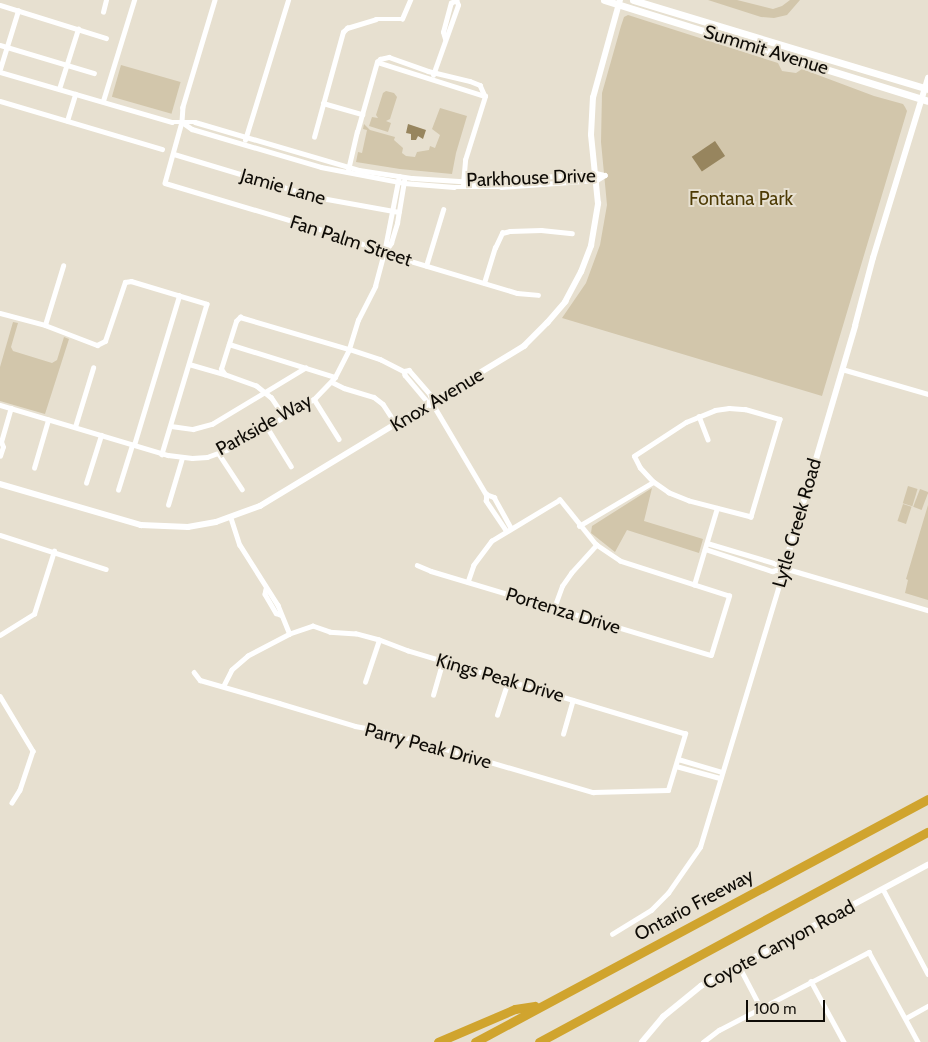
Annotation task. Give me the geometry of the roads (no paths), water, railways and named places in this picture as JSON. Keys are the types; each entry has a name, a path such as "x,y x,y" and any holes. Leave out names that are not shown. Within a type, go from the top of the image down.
{"highway":[{"name":"Ontario Freeway","path":"475,1042 540,1005 928,799"},
{"path":"539,1042 928,832"},
{"path":"438,1042 515,1009 540,1005"},
{"path":"552,1042 592,1014"}],"main road":[{"name":"Summit Avenue","path":"604,0 620,2 925,100"},
{"name":"Summit Avenue","path":"633,0 926,88"}],"street":[{"path":"103,12 106,0"},
{"path":"103,102 134,0"},
{"path":"174,154 182,122 183,107 215,0"},
{"path":"245,141 288,0"},
{"path":"314,137 343,32 347,28 376,20 402,19 410,0"},
{"path":"432,79 445,39 450,34 458,5 456,0"},
{"name":"Knox Avenue","path":"0,484 111,518 146,526 188,527 231,518 260,506 432,404 524,346 556,313 574,287 591,246 597,215 597,180 591,135 593,98 620,2"},
{"path":"0,5 106,38"},
{"path":"0,70 18,11"},
{"path":"59,89 78,29"},
{"path":"0,45 94,73"},
{"path":"348,171 377,62 380,59 390,57 475,83 484,89 485,96 465,160 462,187"},
{"path":"377,62 485,96"},
{"name":"Parkhouse Drive","path":"0,70 172,122 195,122 245,141 348,171 398,182 462,187 501,187 597,180"},
{"name":"Lytle Creek Road","path":"612,934 651,910 668,893 693,860 700,847 784,568 873,258 925,100 928,78"},
{"path":"67,121 75,94"},
{"path":"0,101 162,149"},
{"path":"323,103 362,114"},
{"name":"Fan Palm Street","path":"174,154 165,182 346,237 384,253 426,266 517,293 538,295"},
{"name":"Jamie Lane","path":"174,154 316,197 399,212"},
{"name":"Parkhouse Drive","path":"348,171 463,182 520,180 596,173"},
{"name":"Parkside Way","path":"0,405 162,454 182,458 219,454 267,427 314,398 333,379 349,349 358,320 375,286 384,253 399,176"},
{"name":"Parkside Way","path":"384,253 391,243 405,177"},
{"path":"426,266 443,210"},
{"path":"484,283 495,248 502,233 510,230 541,230 572,233"},
{"path":"45,325 62,266"},
{"path":"0,313 45,325 97,345 105,341 124,282 131,281 207,304 162,454"},
{"path":"118,490 180,296"},
{"path":"227,376 221,369 236,321 240,317 380,359 404,371 432,404 486,494 486,501 506,531"},
{"path":"229,344 305,368 333,379 344,388 374,398 383,404 396,424"},
{"path":"189,364 249,382 266,393 284,417"},
{"path":"75,427 93,368"},
{"path":"171,426 187,429 212,424 305,368"},
{"path":"842,369 928,394"},
{"path":"314,398 339,439"},
{"path":"0,456 3,447 1,442 11,408"},
{"path":"745,409 780,419 751,518 689,501 669,493 653,482 640,468 634,456 699,416 715,410 745,409"},
{"path":"699,416 708,438"},
{"path":"34,468 48,420"},
{"path":"267,427 290,466"},
{"path":"86,483 100,435"},
{"path":"219,454 242,490"},
{"path":"168,505 182,458"},
{"path":"579,526 653,482"},
{"path":"486,494 494,498 511,528"},
{"path":"468,582 474,565 492,541 560,500 596,545 633,566 694,585 717,508"},
{"path":"224,686 237,664 290,634 270,592 266,589 240,545 231,518"},
{"path":"0,535 106,568"},
{"path":"707,542 784,568 928,610"},
{"path":"554,608 562,586 596,545"},
{"path":"705,549 772,571 784,568"},
{"path":"0,635 34,614 54,551"},
{"path":"755,564 757,558"},
{"name":"Portenza Drive","path":"417,565 431,571 711,654 728,596 694,585"},
{"name":"Kings Peak Drive","path":"290,634 313,626 330,632 356,634 686,734 678,760"},
{"path":"365,682 379,640"},
{"path":"433,695 443,661"},
{"name":"Parry Peak Drive","path":"194,672 200,680 355,726 384,731 584,791 668,790 676,766"},
{"path":"497,715 508,680"},
{"path":"0,696 33,750 20,790 12,803"},
{"path":"563,734 574,700"},
{"path":"720,778 676,766 678,760 722,772"},
{"name":"Coyote Canyon Road","path":"642,1042 681,1001 701,986 738,964 928,864"},
{"path":"883,889 928,974"},
{"path":"702,1042 719,1030 869,952 918,1042"},
{"path":"738,964 761,1008"},
{"path":"811,981 844,1042"},
{"path":"906,1018 928,1006"}],"park label":[{"name":"Fontana Park","path":"741,199"}]}
